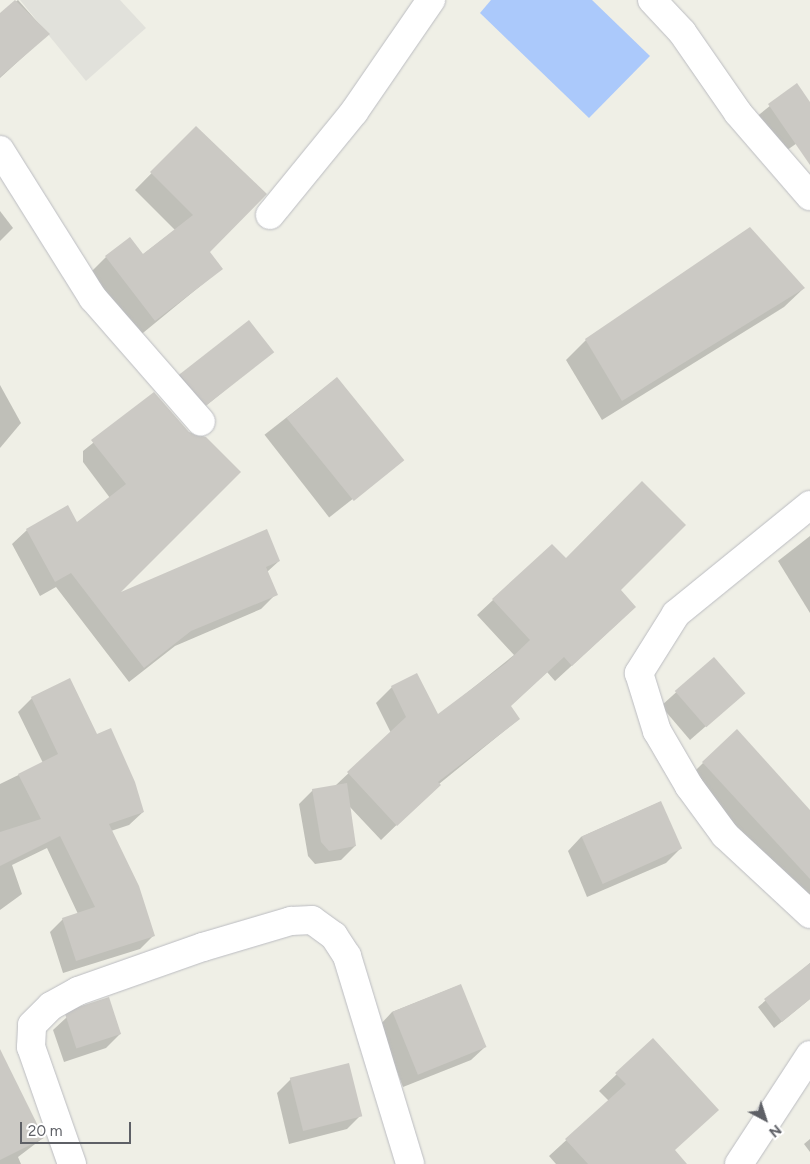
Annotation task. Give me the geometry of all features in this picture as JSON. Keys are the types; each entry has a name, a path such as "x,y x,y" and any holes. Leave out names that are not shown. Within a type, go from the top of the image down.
{"street":[{"path":"270,215 354,112 431,0"},
{"path":"652,0 682,32 738,113 810,196"},
{"path":"0,150 92,298 201,422"},
{"path":"810,505 676,614 638,673 657,731 689,786 725,835 810,914"},
{"path":"72,1164 30,1046 32,1025 51,1006 78,991 203,947 291,921 312,920 334,936 347,956 410,1164"},
{"path":"739,1164 810,1055"}],"shaded area":[{"path":"20,0 120,0 146,28 86,81"}],"water":[{"path":"491,0 592,0 650,56 589,118 480,13"}],"building":[{"path":"15,0 50,34 0,77 0,13"},
{"path":"797,83 810,102 810,165 768,104"},
{"path":"196,126 267,194 210,252 223,269 155,321 105,256 130,237 143,254 193,215 150,172"},
{"path":"750,227 805,288 622,401 585,339"},
{"path":"249,320 274,352 205,406 180,374"},
{"path":"337,377 404,460 354,501 286,418"},
{"path":"154,392 189,432 206,437 241,472 121,592 267,529 280,561 266,567 278,595 191,631 144,668 71,573 55,582 26,529 68,505 77,522 126,484 91,440"},
{"path":"642,481 686,525 621,590 636,607 572,666 564,657 511,706 520,719 438,782 441,785 397,826 347,772 406,717 391,686 417,673 438,714 506,663 530,640 492,599 552,544 566,558"},
{"path":"714,657 745,693 706,727 675,691"},
{"path":"70,678 97,734 111,728 135,782 144,812 109,824 139,886 155,936 76,961 62,918 95,907 60,836 0,866 0,832 41,819 18,774 58,754 31,697"},
{"path":"737,729 810,810 810,879 702,762"},
{"path":"347,783 356,846 329,851 321,842 312,789"},
{"path":"661,801 682,849 603,884 582,836"},
{"path":"810,963 810,999 782,1022 764,999"},
{"path":"461,984 486,1047 418,1075 392,1012"},
{"path":"109,997 121,1034 76,1049 64,1012"},
{"path":"653,1038 719,1110 675,1150 687,1164 588,1164 565,1139 626,1084 615,1073"},
{"path":"0,1049 44,1138 0,1160"},
{"path":"349,1063 362,1116 303,1131 290,1078"}]}
